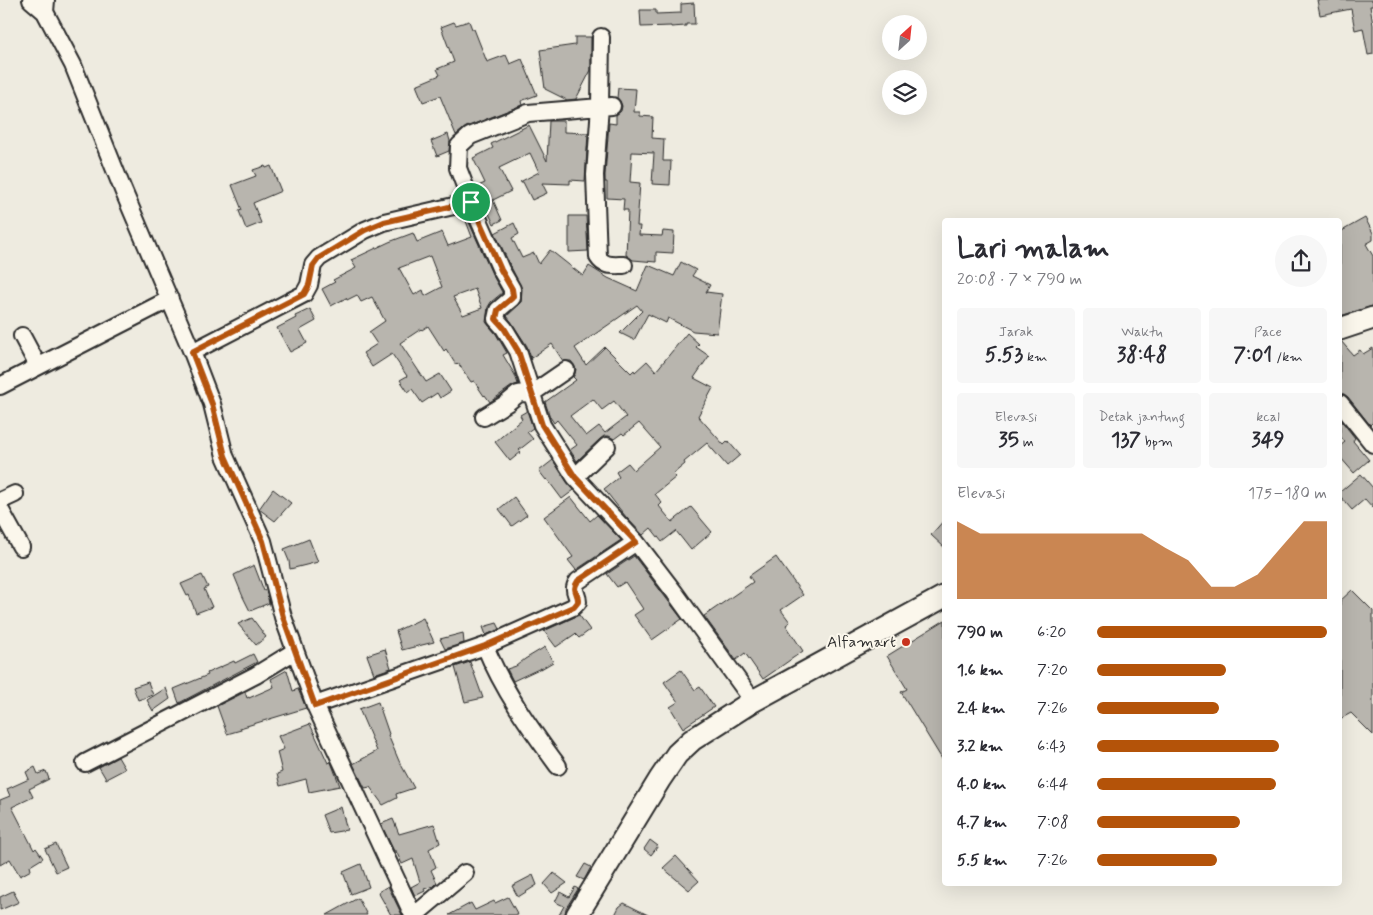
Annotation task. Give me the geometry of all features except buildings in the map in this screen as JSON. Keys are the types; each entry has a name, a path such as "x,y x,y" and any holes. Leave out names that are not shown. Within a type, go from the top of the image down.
{"main road":[{"path":"1342,328 1373,318"},
{"path":"577,915 660,779 677,754 692,740 753,701 942,598"}],"street":[{"path":"31,0 46,6 73,65 212,404 225,456 263,541 283,617 315,706 414,915 465,873"},
{"path":"601,37 606,106 595,175 598,257 602,263 624,265"},
{"path":"606,106 528,113 470,136 459,146 458,168 501,270 512,289 512,298 498,310 496,319 518,351 542,425 575,477 636,542 753,701"},
{"path":"192,352 304,294 309,285 313,266 319,258 365,230 384,222 471,202"},
{"path":"0,386 170,299"},
{"path":"22,336 38,366"},
{"path":"484,417 507,404 518,394 531,394 566,370"},
{"path":"1342,405 1373,444"},
{"path":"575,477 607,446"},
{"path":"0,501 15,494"},
{"path":"0,509 21,547"},
{"path":"315,706 485,646 574,607 578,602 574,589 578,581 636,542"},
{"path":"485,646 496,671 516,707 558,766"},
{"path":"84,764 256,675 296,651"}],"place":[{"name":"Alfamart","path":"906,642"}],"route":[{"path":"471,202 501,270 512,289 512,298 498,310 496,319 518,351 542,425 575,477 636,542 578,581 574,589 578,602 574,607 485,646 315,706 283,617 263,541 225,456 212,404 192,352 304,294 309,285 313,266 319,258 365,230 384,222 471,202"}]}
